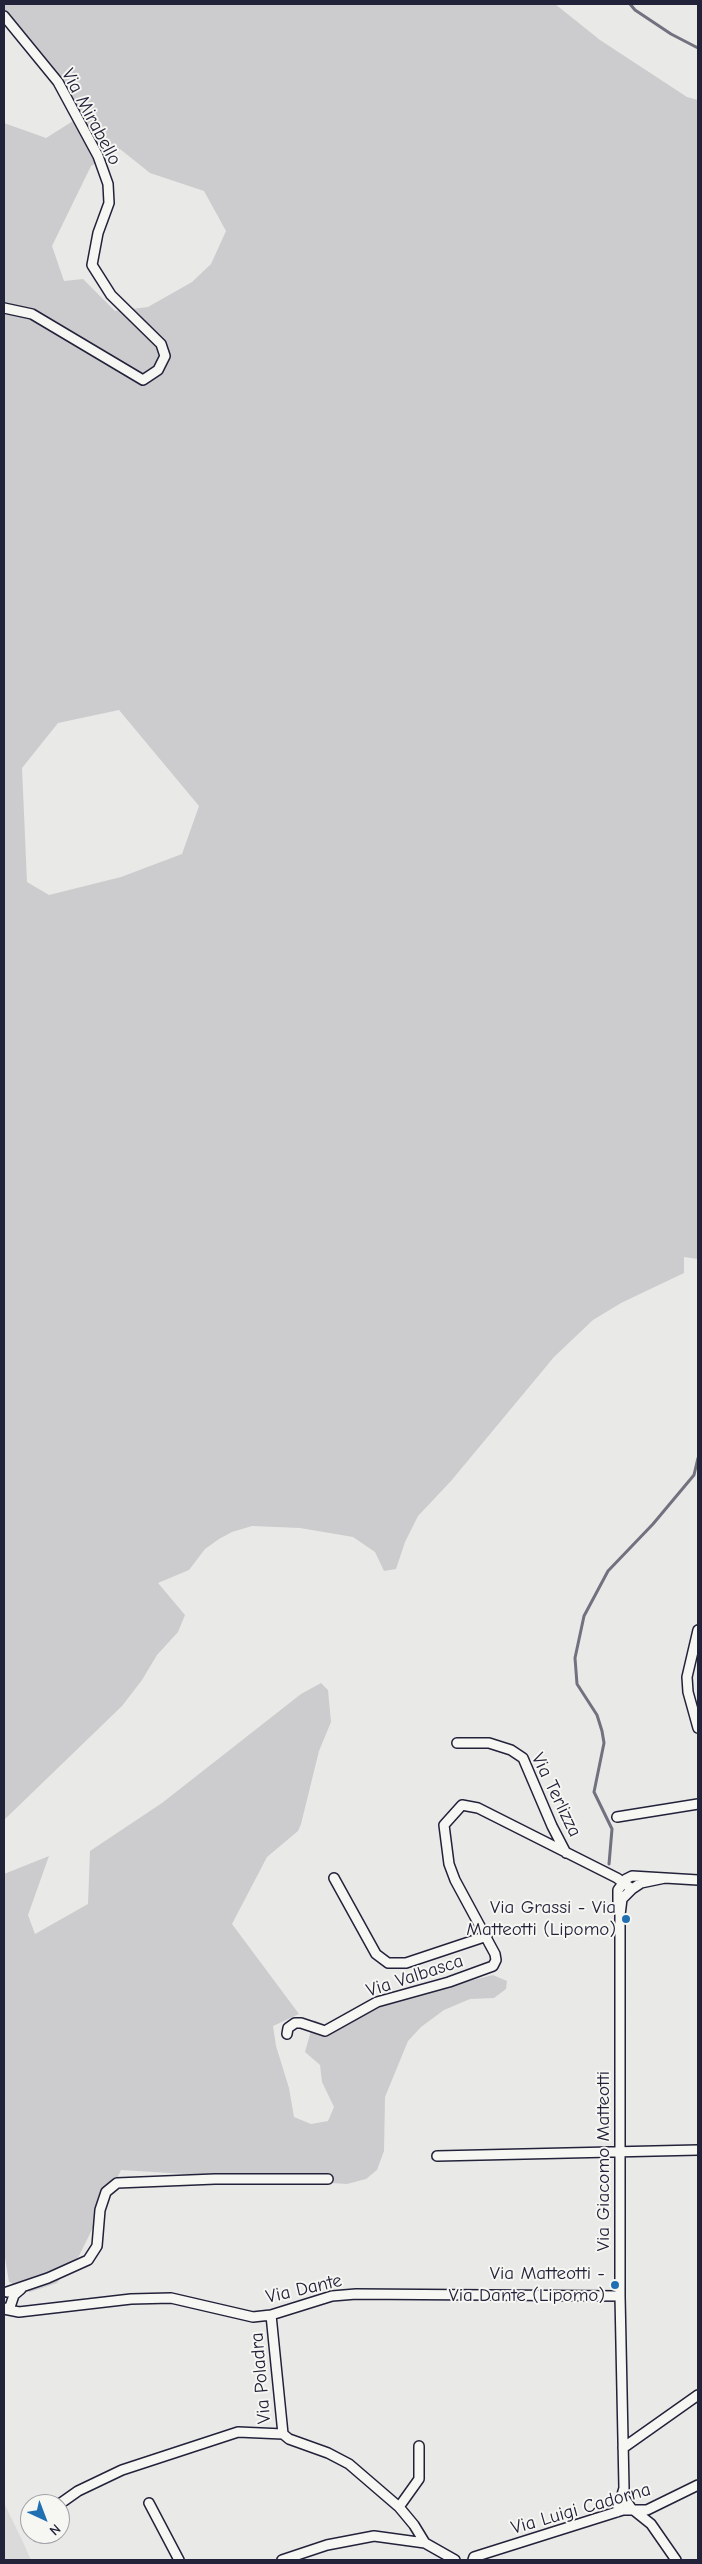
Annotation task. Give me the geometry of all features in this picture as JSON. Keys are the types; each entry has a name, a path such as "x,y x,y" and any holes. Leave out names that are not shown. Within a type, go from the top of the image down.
{"street":[{"name":"Via Mirabello","path":"4,16 58,82 98,156 108,184 109,203 98,232 92,265 111,295 161,344 165,356 158,370 143,380 32,314 4,308"},
{"path":"698,1630 687,1677 688,1692 698,1728"},
{"name":"Via Terlizza","path":"457,1743 490,1743 511,1750 523,1758 566,1854"},
{"name":"Via Valbasca","path":"287,2034 288,2028 295,2023 301,2023 325,2031 377,2002 491,1968 496,1957 455,1880 449,1864 443,1829 446,1821 458,1808 466,1804 624,1882 632,1889"},
{"path":"617,1817 698,1804"},
{"path":"624,1882 635,1875 698,1880"},
{"path":"334,1878 374,1950 388,1963 406,1963 486,1936"},
{"path":"632,1889 641,1883 665,1878"},
{"name":"Via Giacomo Matteotti","path":"620,1915 617,1898 618,1890 624,1882"},
{"name":"Via Giacomo Matteotti","path":"617,2512 623,2496 620,2296 620,1915 622,1899 632,1889"},
{"path":"436,2156 698,2150"},
{"path":"9,2296 21,2288 76,2267 88,2260 97,2246 100,2210 106,2192 117,2182 328,2179"},
{"name":"Via Dante","path":"4,2309 20,2312 131,2299 171,2298 253,2316 272,2315 332,2296 356,2294 620,2296"},
{"path":"4,2309 10,2307 9,2296"},
{"path":"9,2296 17,2306 27,2311"},
{"name":"Via Poladra","path":"272,2315 283,2434 289,2439 342,2459 399,2507 414,2525 425,2543"},
{"path":"623,2448 698,2395"},
{"path":"70,2497 122,2470 238,2432 283,2434"},
{"path":"399,2507 419,2479 419,2446"},
{"name":"Via Luigi Cadorna","path":"465,2560 474,2559 617,2512 647,2510 698,2485"},
{"path":"623,2496 635,2511 651,2524 676,2560"},
{"path":"149,2504 179,2560"},
{"path":"282,2560 327,2545 374,2536 425,2543 455,2560"}],"shaded area":[{"path":"4,4 555,4 600,40 687,97 698,100 698,1259 684,1257 684,1273 621,1303 593,1320 554,1357 451,1481 418,1516 405,1542 396,1569 384,1571 375,1552 353,1537 300,1528 252,1526 232,1532 219,1539 205,1549 189,1570 158,1583 185,1615 178,1632 157,1655 142,1680 122,1706 4,1820 4,123 46,138 81,116 4,15","holes":["120,149 150,173 204,191 226,231 211,264 192,282 148,307 115,311 83,279 64,281 52,246 91,166","119,710 199,806 182,854 121,877 49,895 27,882 22,768 58,723"]},
{"path":"321,1683 328,1690 331,1722 319,1751 301,1824 298,1831 267,1857 232,1924 299,2014 273,2026 276,2046 289,2088 294,2117 311,2124 328,2121 334,2107 322,2082 320,2065 305,2052 314,2020 334,2029 371,2006 493,1975 507,1981 506,1989 494,1998 470,1999 444,2010 421,2027 408,2041 385,2097 384,2151 377,2170 366,2179 347,2184 121,2170 79,2256 57,2283 30,2292 9,2282 4,2252 4,1874 49,1856 28,1915 35,1934 88,1904 90,1851 162,1803 301,1694"},
{"path":"4,2503 20,2536 20,2544 24,2544 31,2560 4,2560"}],"waterway":[{"path":"630,4 635,10 671,34 698,48"},
{"path":"609,1864 612,1829 594,1792 604,1743 602,1731 597,1715 577,1684 575,1658 584,1616 608,1571 653,1524 694,1475 698,1458"}],"place":[{"name":"Via Grassi - Via Matteotti (Lipomo)","path":"626,1919"},
{"name":"Via Matteotti - Via Dante (Lipomo)","path":"615,2285"}]}
